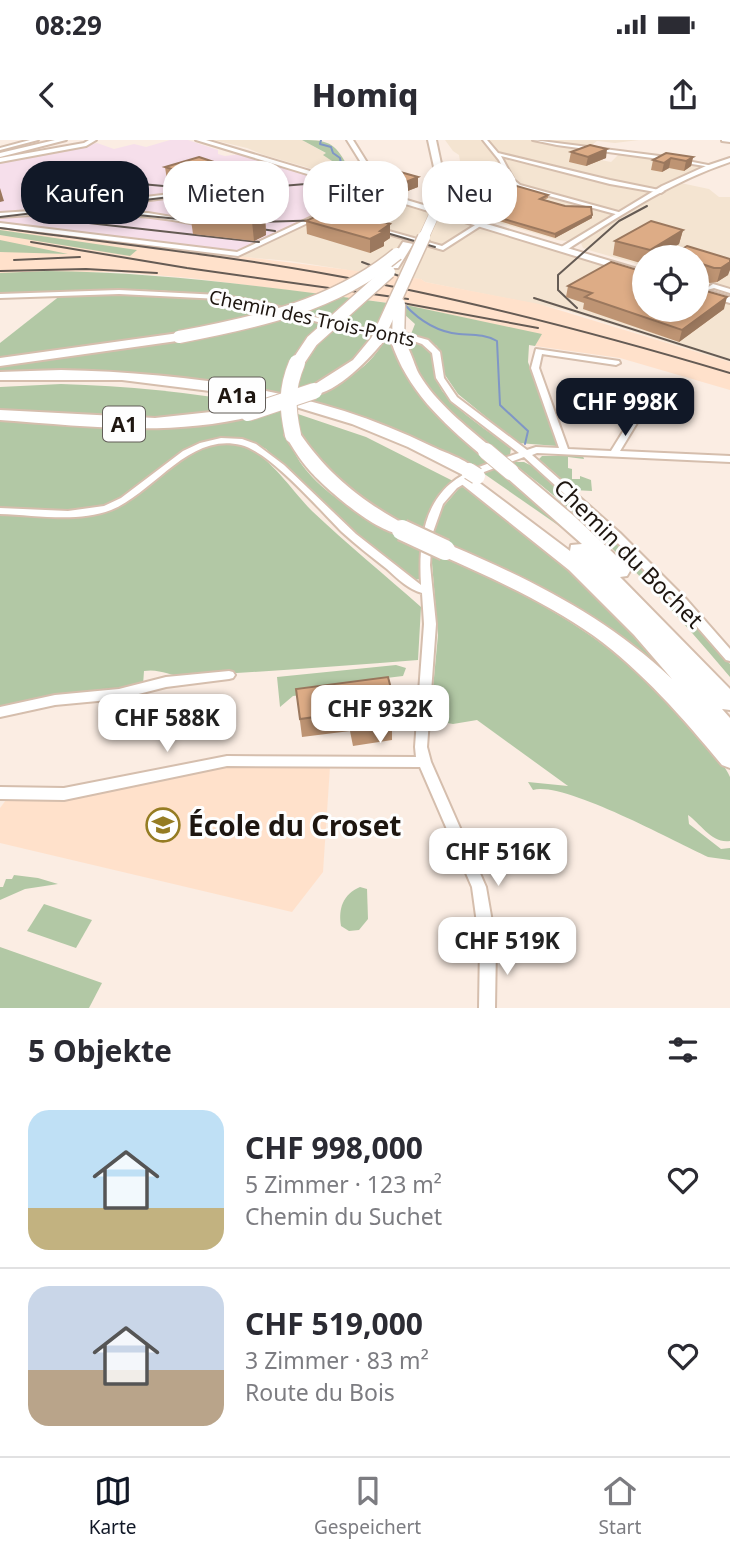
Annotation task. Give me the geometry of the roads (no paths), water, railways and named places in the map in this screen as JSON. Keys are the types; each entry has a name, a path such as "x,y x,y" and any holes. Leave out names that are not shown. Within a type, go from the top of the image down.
{"highway":[{"name":"A1","path":"423,140 431,161"},
{"name":"A1","path":"432,140 434,161"},
{"name":"A1","path":"0,362 179,337 252,322 326,298 377,270 407,244 422,214"},
{"name":"A1","path":"0,415 147,425 190,422 248,413 314,391 358,363 377,340 430,224"},
{"name":"A1a","path":"407,244 383,279 319,334 299,357 290,374 286,394 288,416 293,435 309,461 331,484 360,506 402,530 527,588 598,629 666,687 730,758"},
{"name":"A1a","path":"400,286 398,341 407,365 422,390 486,451 581,532 631,582 730,703"},
{"name":"A1a","path":"0,376 134,376 252,391 297,401 362,421 422,446 468,477 542,520 600,568 671,638 730,703"},
{"name":"A1a","path":"0,383 129,382 246,397 354,428 468,477 586,574 654,643 730,735"}],"main road":[{"path":"0,157 37,143 63,140"},
{"path":"37,143 74,140"},
{"path":"199,140 303,168"},
{"path":"208,140 303,170"},
{"path":"408,199 632,268"},
{"path":"480,224 564,248 579,256 632,269"},
{"path":"709,289 730,296"},
{"path":"709,291 730,296"}],"street":[{"path":"0,157 91,140"},
{"path":"350,140 363,161"},
{"path":"485,140 497,154 512,181 520,187 619,213"},
{"path":"535,140 587,150 661,155 711,166"},
{"path":"724,140 730,141"},
{"path":"0,149 37,143"},
{"path":"497,154 610,182 662,191"},
{"path":"564,248 619,213 711,166 730,160"},
{"path":"0,215 163,197"},
{"path":"0,225 238,254 306,224"},
{"path":"364,226 443,248 480,224"},
{"path":"263,230 286,233"},
{"name":"Chemin des Trois-Ponts","path":"0,296 94,292 207,296 265,305 350,329 414,337 435,350 440,378 454,400 525,453"},
{"path":"564,450 535,368 539,351 615,363"},
{"path":"614,453 656,385"},
{"path":"0,511 79,512 104,509 130,495 194,447 217,441 239,441 260,449 359,541 414,586 427,591"},
{"path":"487,1008 488,949 479,887 424,762 420,738 430,624 427,535 439,503 467,476 536,450 730,459"},
{"name":"Chemin du Bochet","path":"525,453 626,544 730,657"},
{"path":"0,712 55,700 119,694 166,682 229,676"},
{"path":"0,793 64,794 227,761 424,762"}],"waterway":[{"path":"321,140 320,144 331,147 340,161"},
{"path":"405,305 416,316 436,328 497,341 500,405 528,431 525,444"}],"railway":[{"path":"0,217 303,184"},
{"path":"149,185 163,186"},
{"path":"577,308 558,290 558,275 619,221 647,206"},
{"path":"149,216 163,217"},
{"path":"289,221 303,221"},
{"path":"98,224 259,242"},
{"path":"248,227 275,231"},
{"path":"0,228 249,261 433,295 532,318 730,373"},
{"path":"373,229 435,247"},
{"path":"31,242 187,268 408,299"},
{"path":"14,260 80,257"},
{"path":"362,262 407,279"},
{"path":"0,271 86,269 157,273"},
{"path":"534,298 730,360"},
{"path":"397,302 538,328"}],"place":[{"name":"École du Croset","path":"163,825"}]}
